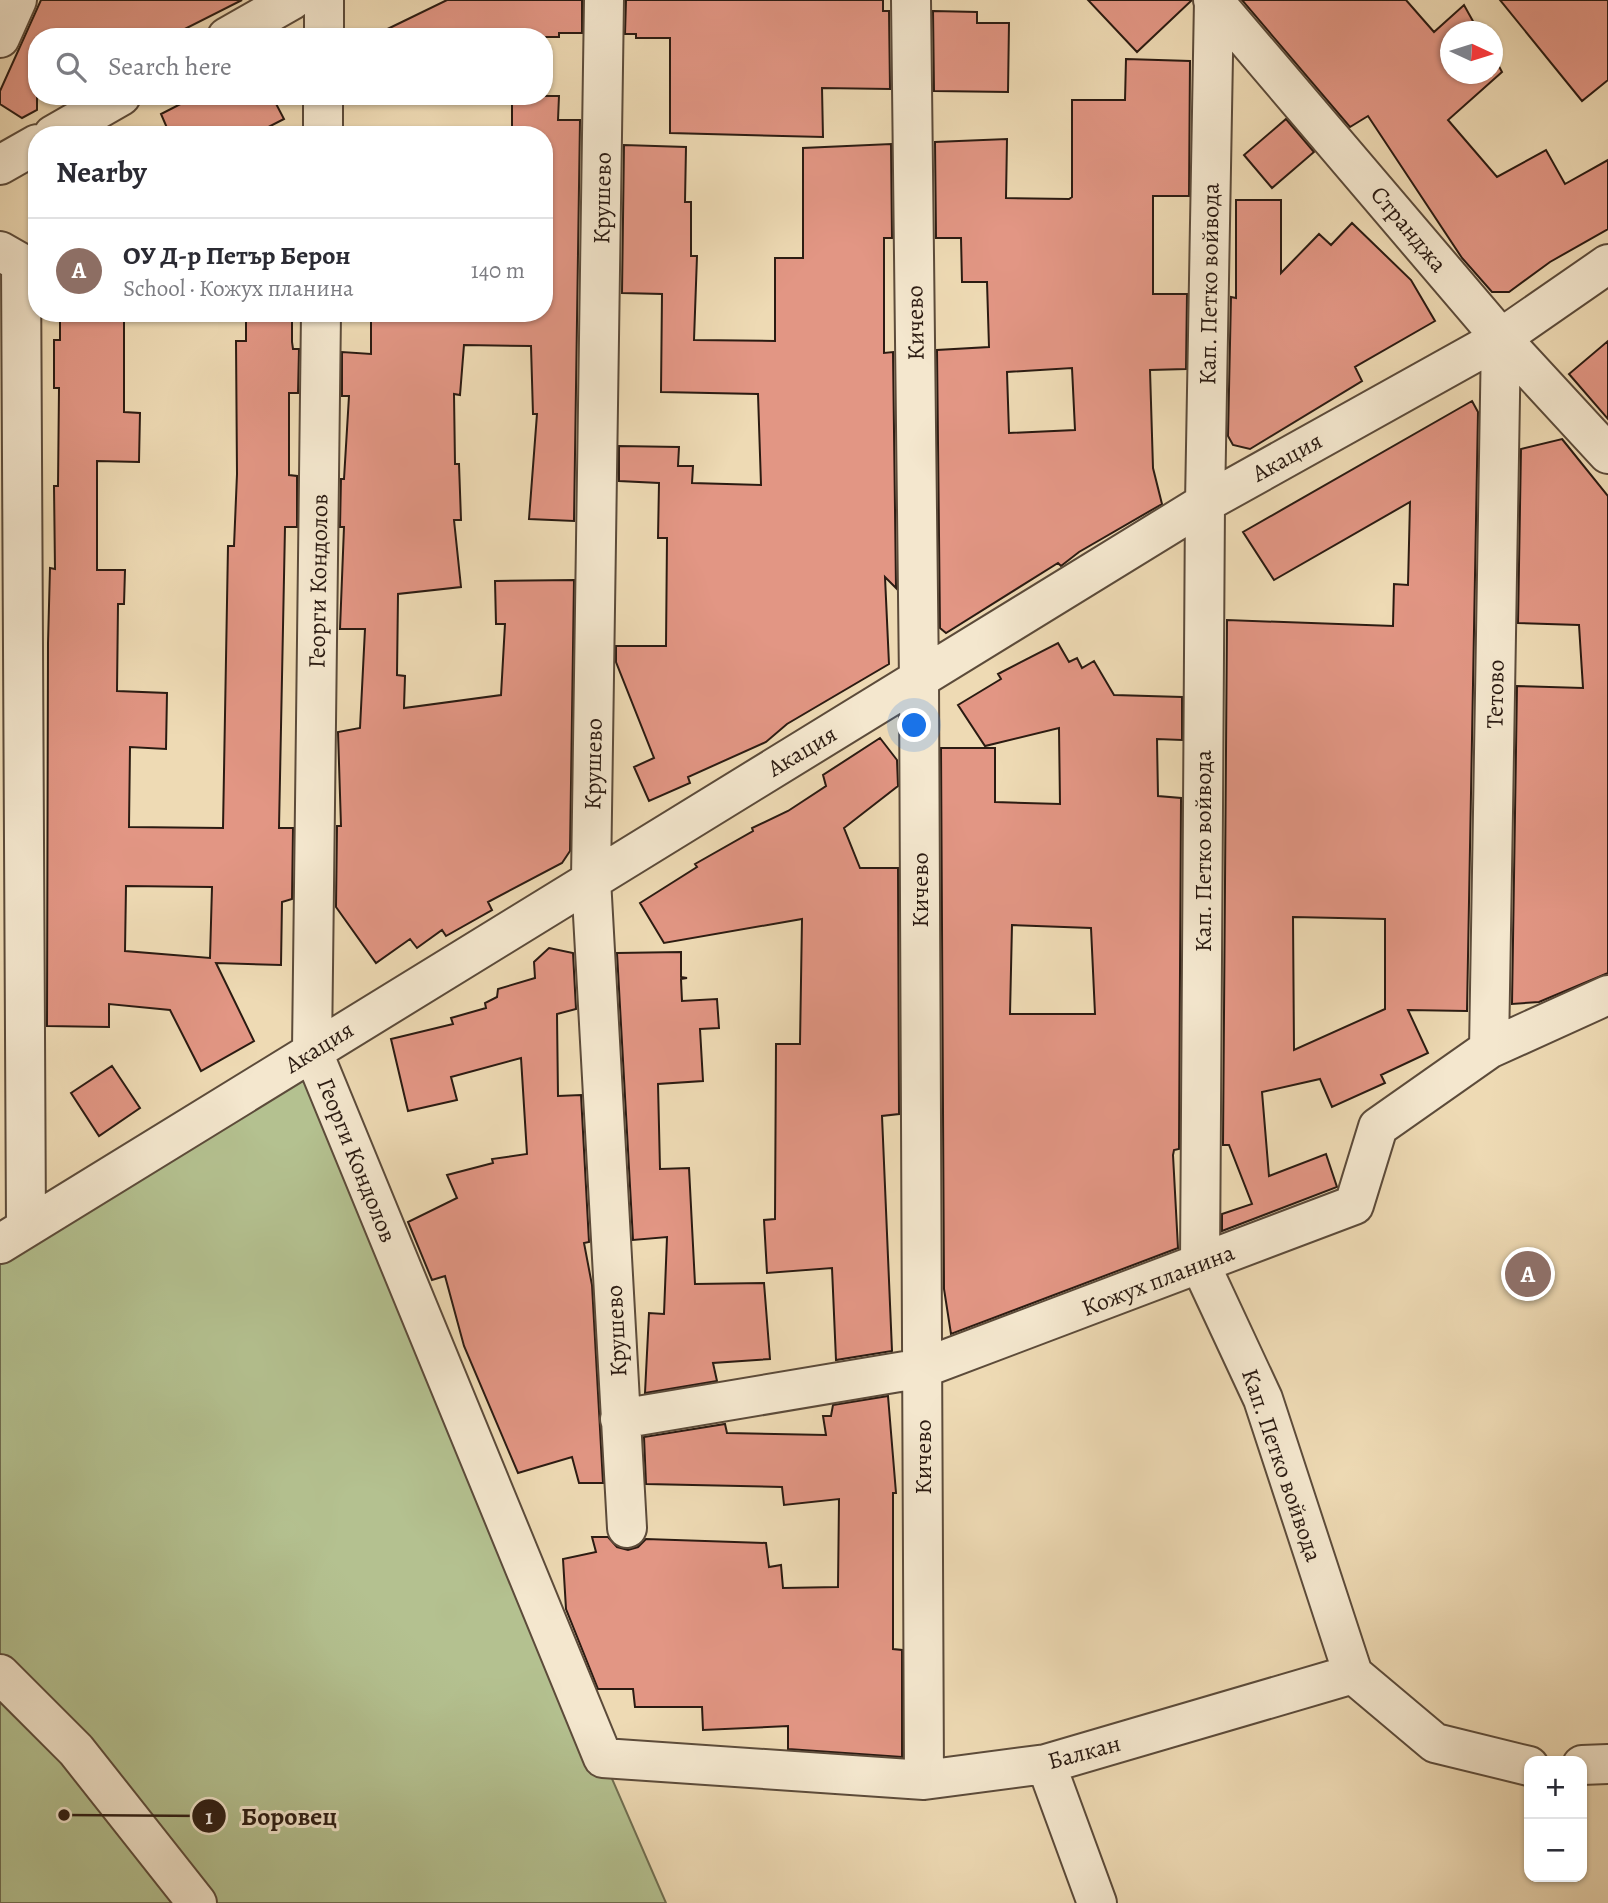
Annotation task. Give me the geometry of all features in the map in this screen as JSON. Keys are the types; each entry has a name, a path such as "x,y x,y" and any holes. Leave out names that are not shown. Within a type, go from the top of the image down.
{"street":[{"path":"0,38 17,0"},
{"path":"243,28 292,0"},
{"path":"324,0 324,28"},
{"name":"Крушево","path":"604,0 591,879 627,1528"},
{"name":"Кичево","path":"911,0 919,680 924,1780"},
{"name":"Странджа","path":"1213,0 1501,338 1608,454"},
{"name":"Кап. Петко войвода","path":"1213,0 1205,503 1200,1264 1264,1399 1353,1674"},
{"path":"69,126 105,105"},
{"path":"323,105 323,126"},
{"path":"0,165 28,149"},
{"path":"0,251 21,263 13,1235"},
{"name":"Акация","path":"13,1235 1205,503 1501,338 1608,264"},
{"name":"Георги Кондолов","path":"321,322 312,1050 603,1758"},
{"name":"Тетово","path":"1489,1049 1501,338"},
{"name":"Кожух планина","path":"621,1419 923,1368 1354,1205 1378,1127 1489,1049 1608,995"},
{"path":"0,1674 76,1750 197,1903"},
{"path":"1353,1674 1435,1743 1524,1765"},
{"name":"Балкан","path":"603,1758 924,1780 1046,1764 1353,1674"},
{"path":"1046,1764 1097,1903"},
{"path":"1587,1765 1608,1764"}],"green space":[{"path":"312,1050 603,1758 666,1903 0,1903 0,1244"}],"building":[{"path":"41,0 242,0 187,28 28,28"},
{"path":"447,0 582,0 582,33 559,33 559,37 553,37 553,28 389,28"},
{"path":"626,0 883,0 883,11 889,11 890,89 822,88 823,137 670,133 670,38 636,38 636,34 625,34"},
{"path":"1088,0 1192,0 1137,52"},
{"path":"1242,0 1406,0 1434,32 1440,27 1440,84 1488,84 1448,120 1497,177 1546,150 1565,184 1608,160 1608,229 1550,262 1509,292 1492,292 1462,258 1368,116 1350,127"},
{"path":"1500,0 1608,0 1608,80 1582,101"},
{"path":"1464,5 1473,21 1446,21"},
{"path":"933,11 977,12 977,23 1009,23 1008,92 934,91"},
{"path":"28,29 28,105 37,105 37,110 22,118 0,104 0,91"},
{"path":"1126,59 1190,61 1189,196 1153,196 1153,294 1187,294 1186,369 1150,370 1153,468 1162,504 1079,552 1061,566 1058,563 946,633 940,628 937,350 989,347 987,282 962,282 961,238 936,238 935,142 1007,139 1006,198 1069,199 1072,197 1072,100 1125,100","holes":["1072,368 1075,430 1009,433 1007,372"]},
{"path":"553,96 559,96 558,120 580,120 574,521 529,519 537,414 533,414 531,346 464,345 460,395 454,394 455,464 459,464 461,520 454,520 461,587 398,594 397,675 405,676 404,708 501,695 505,624 496,624 495,581 574,580 570,851 562,863 488,902 492,910 446,936 442,930 417,948 410,939 376,963 336,907 337,826 341,826 338,732 360,728 365,629 340,629 344,527 340,527 341,479 344,479 349,396 342,396 342,352 371,354 371,322 553,322 553,126 512,126 512,105 553,105"},
{"path":"178,105 277,105 284,119 270,126 166,126 161,114"},
{"path":"1286,119 1314,152 1272,188 1244,155"},
{"path":"891,144 892,238 884,238 884,353 893,352 896,588 885,577 889,664 787,724 766,742 688,777 690,783 649,801 634,767 654,758 616,662 616,646 666,646 667,538 658,538 659,483 619,481 619,446 679,447 678,466 693,466 692,483 761,485 758,394 661,392 662,294 622,293 624,145 686,147 685,202 691,202 691,256 697,256 694,340 775,341 775,258 803,258 803,148"},
{"path":"1236,200 1281,200 1281,273 1319,234 1331,245 1352,223 1411,280 1435,321 1355,367 1362,381 1250,449 1233,445 1228,436 1231,297 1236,298"},
{"path":"60,322 124,322 124,412 140,413 139,462 97,461 97,570 125,570 124,604 118,604 117,691 167,693 166,749 130,747 129,827 223,828 228,546 234,546 237,474 236,341 246,341 246,322 292,322 293,349 299,349 298,393 289,393 289,475 297,476 297,527 285,527 279,828 293,828 292,899 282,902 281,965 216,963 254,1041 201,1071 170,1010 109,1004 109,1027 47,1026 48,643 50,568 55,569 54,486 58,486 59,388 54,388 54,340 60,340","holes":["126,886 212,887 210,958 125,951"]},
{"path":"1608,341 1608,419 1569,374"},
{"path":"1472,401 1478,412 1467,1011 1408,1010 1428,1053 1381,1075 1385,1083 1332,1107 1320,1079 1262,1092 1269,1176 1326,1154 1337,1187 1222,1231 1222,1214 1252,1204 1229,1145 1223,1145 1227,620 1393,626 1394,584 1408,585 1410,502 1274,580 1243,532","holes":["1293,917 1385,919 1385,1009 1294,1050"]},
{"path":"1562,439 1608,496 1608,973 1539,1002 1512,1004 1517,686 1583,688 1579,625 1518,623 1521,449"},
{"path":"1058,643 1069,662 1077,658 1082,668 1094,661 1114,695 1182,697 1182,740 1157,739 1158,796 1181,798 1179,1149 1174,1150 1173,1155 1178,1248 951,1334 944,1289 941,748 995,748 995,802 1060,804 1059,728 985,746 958,705 1001,679 998,674","holes":["1012,925 1091,928 1095,1014 1010,1014"]},
{"path":"880,738 897,760 898,786 844,828 860,868 898,868 899,1114 882,1116 892,1351 836,1360 832,1268 767,1273 764,1220 775,1219 776,1044 800,1044 802,919 664,943 640,903 697,867 695,864 753,831 752,828 788,811 826,786 823,775"},
{"path":"549,948 573,953 576,1009 557,1014 558,1096 581,1095 589,1242 584,1243 592,1285 603,1483 579,1483 572,1457 518,1473 464,1346 445,1276 432,1280 408,1222 457,1198 447,1175 493,1163 492,1159 527,1154 521,1058 451,1077 457,1100 408,1111 391,1039 453,1024 451,1018 486,1008 485,1003 497,997 498,989 535,978 534,962"},
{"path":"681,952 681,977 687,978 681,979 682,1001 717,999 719,1028 700,1029 703,1081 658,1084 660,1169 689,1168 695,1284 764,1283 770,1359 713,1363 717,1381 645,1393 649,1313 664,1314 667,1237 633,1240 617,953"},
{"path":"112,1066 140,1108 99,1136 71,1093"},
{"path":"888,1396 896,1493 893,1493 893,1649 902,1650 902,1757 788,1749 788,1726 703,1730 702,1707 635,1707 633,1689 598,1689 566,1609 563,1559 596,1552 592,1537 608,1537 617,1547 628,1550 638,1547 646,1539 766,1543 769,1567 781,1565 783,1588 838,1587 839,1499 784,1505 782,1487 646,1484 644,1437 725,1424 727,1433 826,1435 823,1416 831,1416 833,1405"}],"place":[{"name":"ОУ Д-р Петър Берон","path":"1528,1274"},
{"name":"Боровец","path":"64,1815"}]}
